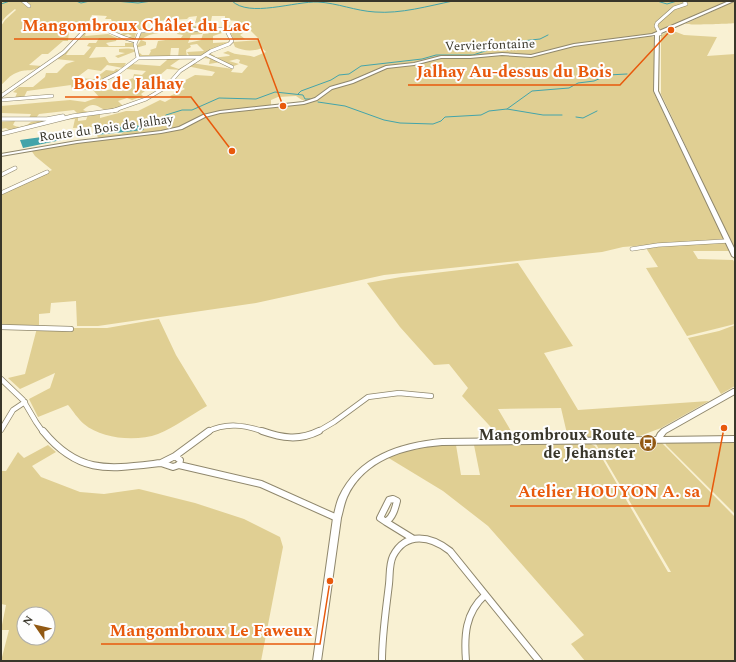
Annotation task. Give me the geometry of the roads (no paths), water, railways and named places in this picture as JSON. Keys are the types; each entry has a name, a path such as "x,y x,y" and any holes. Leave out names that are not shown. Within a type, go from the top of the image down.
{"main road":[{"name":"Vervierfontaine","path":"307,103 317,99 329,89 352,82 377,70 417,63 437,57 472,57 499,54 531,56 574,45 658,34 732,1"},
{"path":"658,34 656,91 735,256"},
{"name":"Route du Bois de Jalhay","path":"1,155 77,142 162,132 180,128 204,116 220,112 307,103"},
{"path":"658,440 664,430 735,391"},
{"path":"317,661 336,518 343,496 363,471 385,456 414,446 442,442 735,439"}],"street":[{"path":"23,1 29,6"},
{"path":"658,34 657,24 674,8 686,4 684,1"},
{"path":"1,96 14,89 32,73 62,53 72,44 83,30 93,27 124,39 136,41"},
{"path":"2,120 73,116 116,110 146,99 166,87 180,72 202,57 232,42 226,30 144,30 138,32 136,41 135,52 138,58"},
{"path":"207,55 232,67"},
{"path":"104,80 118,74 138,58 202,57"},
{"path":"1,100 52,96"},
{"path":"1,134 73,116"},
{"path":"1,175 16,168"},
{"path":"1,193 47,172"},
{"path":"632,249 658,245 728,241"},
{"path":"1,327 71,329"},
{"path":"1,379 25,402 36,423 61,451 74,460 88,466 99,468 161,463 173,467 179,465 254,481 273,488 326,516 336,518"},
{"path":"161,463 175,456 212,428 224,424 240,424 279,436 295,438 318,432 368,397 408,393 430,396"},
{"path":"1,430 13,410 25,402"},
{"path":"175,456 180,460 179,465"},
{"path":"386,522 412,538 428,538 444,545 540,661"},
{"path":"382,661 382,642 392,558 396,549 412,538"},
{"path":"466,661 465,628 477,602 485,595"}],"water":[{"path":"134,125 141,126 144,130 96,135 95,133 96,130"},
{"path":"71,133 73,135 66,139 23,148 20,140"}],"waterway":[{"path":"1,4 10,1"},
{"path":"76,1 81,3 90,1"},
{"path":"115,1 138,3 152,1"},
{"path":"232,1 240,6 261,9 308,2 318,2 354,9 385,12 414,9 453,1"},
{"path":"657,1 667,4 677,1"},
{"path":"298,94 301,91 331,80 339,75 349,74 361,66 422,59 436,55 473,55 513,42 540,39 548,35"},
{"path":"507,109 532,91 569,88 578,83 594,81 608,75 627,74"},
{"path":"166,115 182,110 192,110 219,98 256,99 275,92 303,95 305,99 310,99"},
{"path":"318,102 345,106 384,120 400,123 433,124 441,121 445,117 481,115 489,111 507,109"},
{"path":"507,109 543,115 562,115"},
{"path":"576,117 583,118 597,111"}],"place":[{"name":"Jalhay Au-dessus du Bois","path":"671,30"},
{"name":"Mangombroux Châlet du Lac","path":"283,106"},
{"name":"Bois de Jalhay","path":"232,151"},
{"name":"Atelier HOUYON A. sa","path":"724,428"},
{"name":"Mangombroux Route de Jehanster","path":"648,443"},
{"name":"Mangombroux Le Faweux","path":"330,581"}]}
